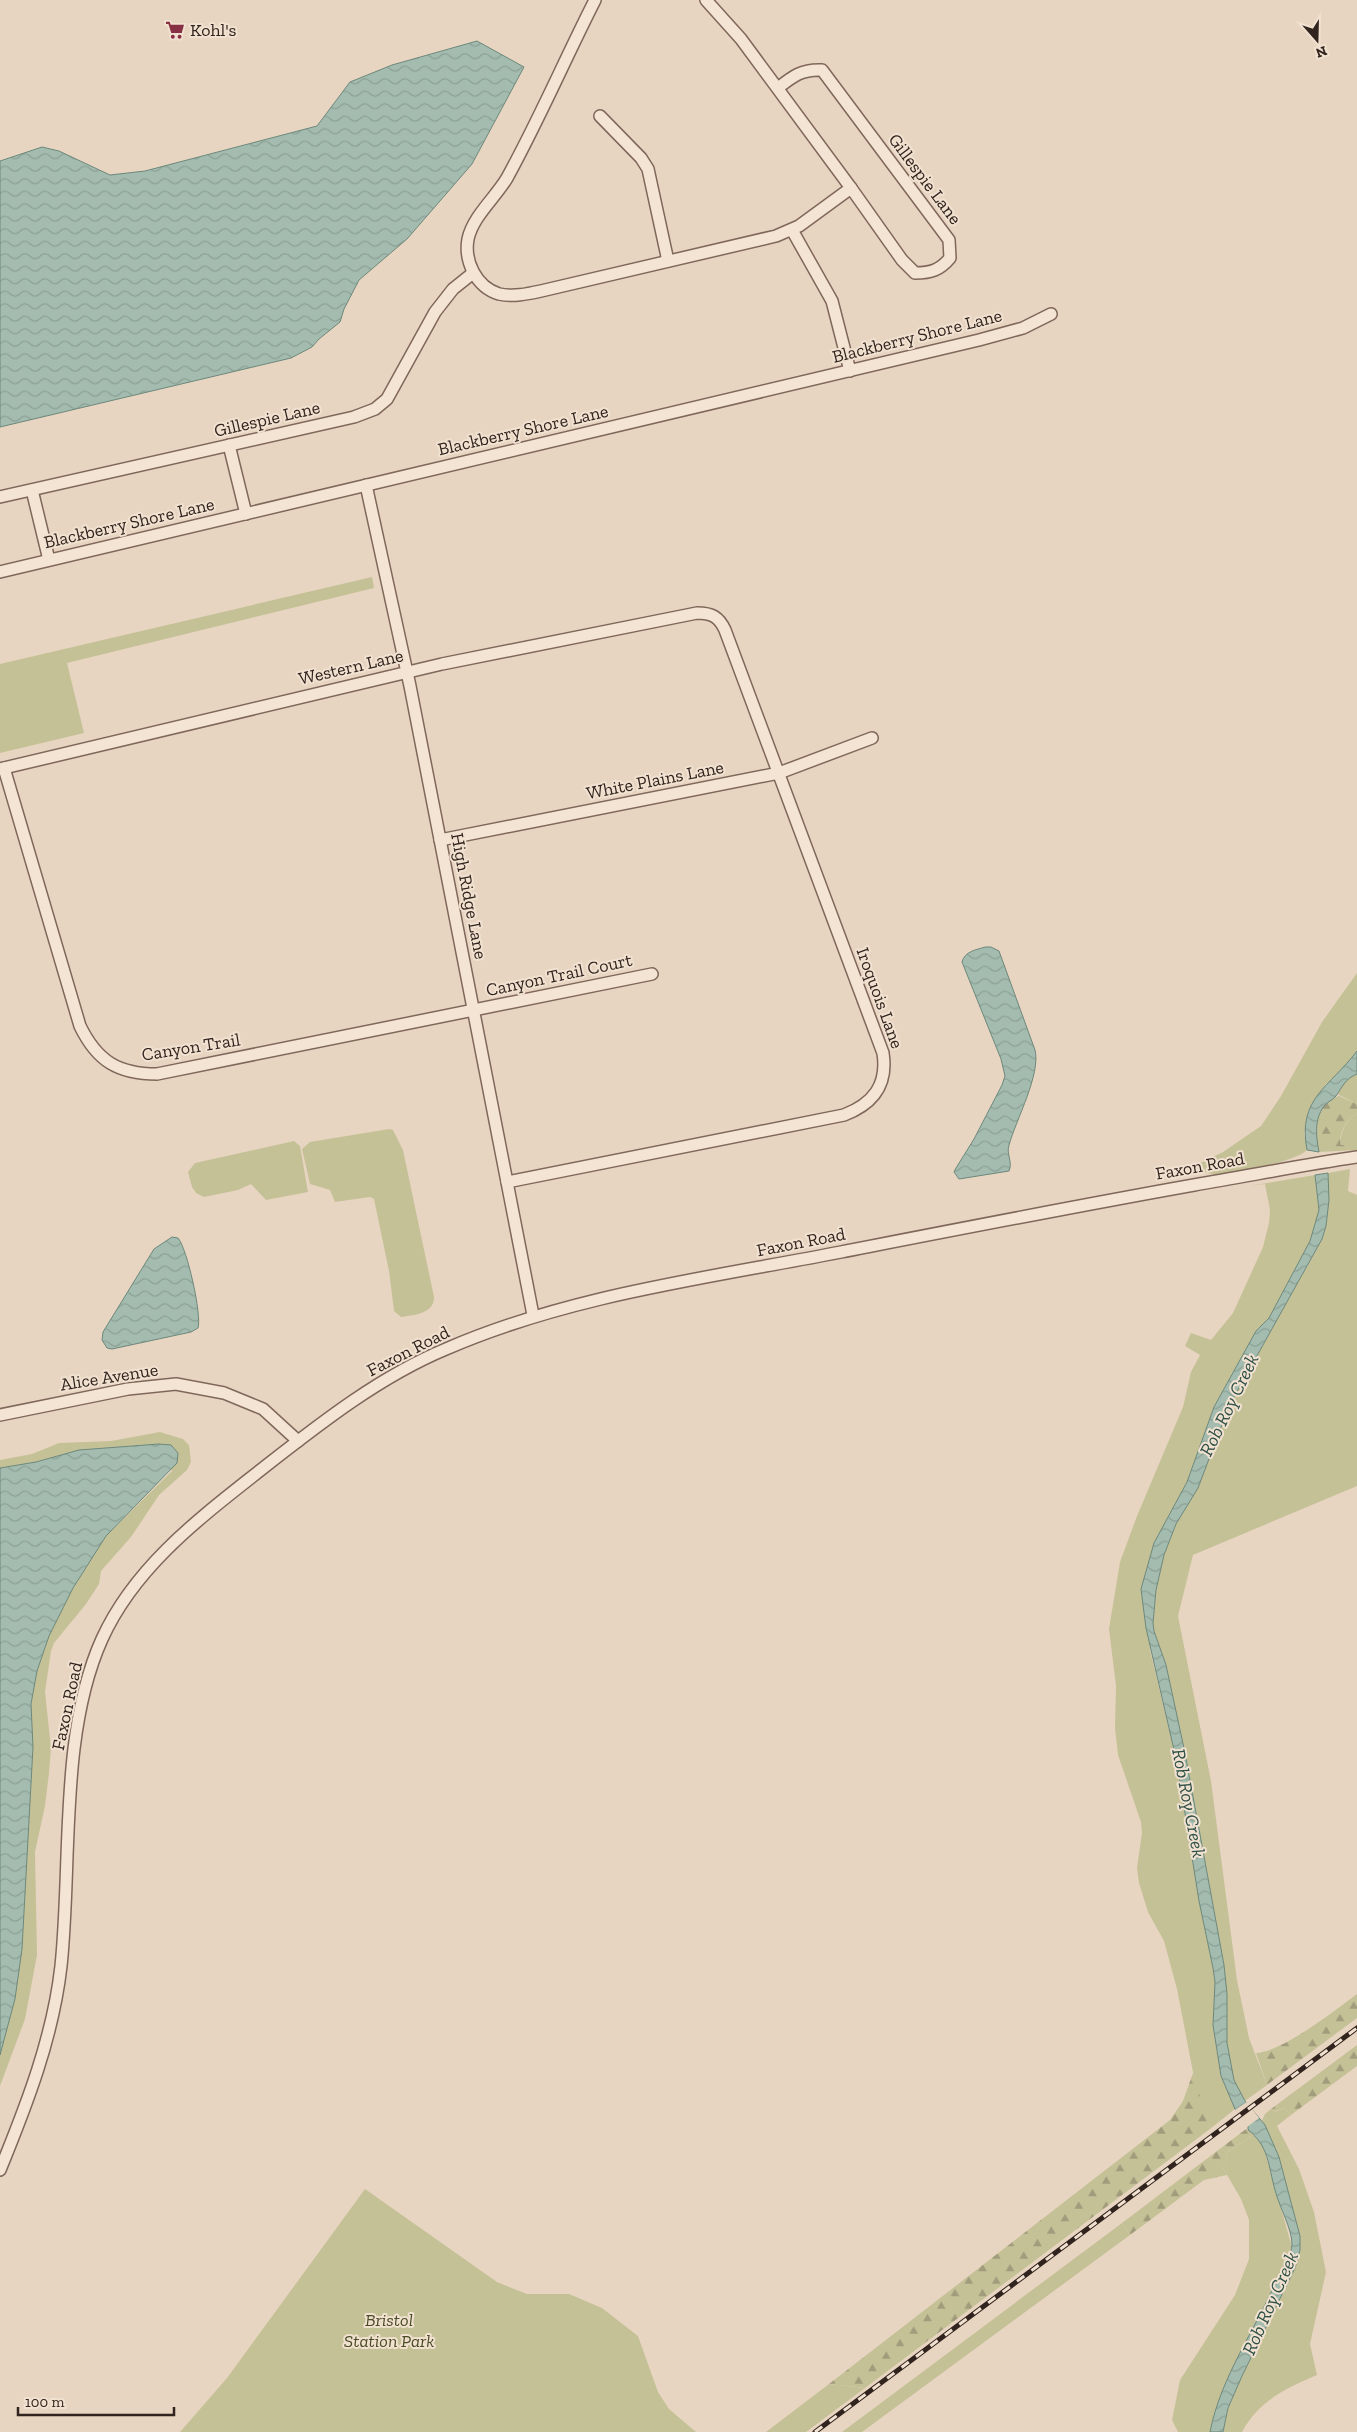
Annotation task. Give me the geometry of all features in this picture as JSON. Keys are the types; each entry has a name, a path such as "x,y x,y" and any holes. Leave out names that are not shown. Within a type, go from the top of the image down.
{"street":[{"path":"595,0 506,179 477,220 468,238 468,256 473,273 492,290 500,294 523,295 776,236 792,230 851,188"},
{"name":"Gillespie Lane","path":"706,0 741,39 778,88 902,260 915,273 930,273 942,268 950,258 949,240 822,70 808,69 795,73 778,88"},
{"path":"600,116 641,158 648,169 668,261"},
{"path":"792,230 832,301 850,371"},
{"name":"Gillespie Lane","path":"0,497 354,417 374,409 387,400 445,298 473,273"},
{"name":"Blackberry Shore Lane","path":"0,572 1013,331 1051,314"},
{"path":"229,445 246,514"},
{"name":"High Ridge Lane","path":"366,485 407,672 533,1315"},
{"path":"32,490 49,560"},
{"name":"Western Lane","path":"2,768 407,672 645,622 697,613 713,615"},
{"name":"Iroquois Lane","path":"507,1182 844,1115 863,1106 879,1091 884,1074 883,1053 725,630 720,621 713,615"},
{"name":"White Plains Lane","path":"440,840 779,773 872,738"},
{"name":"Canyon Trail","path":"2,768 80,1026 88,1043 102,1058 123,1070 157,1074 474,1011"},
{"name":"Canyon Trail Court","path":"474,1011 652,974"},
{"name":"Faxon Road","path":"0,2170 30,2097 49,2033 61,1968 73,1764 84,1696 101,1642 125,1597 161,1554 208,1511 298,1441 361,1395 442,1350 533,1315 634,1292 1070,1207 1357,1157"},
{"name":"Alice Avenue","path":"0,1415 128,1389 176,1384 224,1393 263,1409 298,1441"}],"green space":[{"path":"372,577 374,588 67,663 84,733 0,753 0,664"},
{"path":"1357,973 1357,1051 1346,1066 1325,1085 1304,1133 1307,1150 1277,1163 1234,1172 1211,1174 1192,1167 1223,1152 1261,1126 1281,1096 1322,1022"},
{"path":"1357,1074 1357,1104 1337,1094 1347,1078"},
{"path":"1339,1096 1357,1104 1357,1113 1344,1127 1340,1140 1341,1145 1357,1145 1357,1150 1319,1152 1317,1136 1318,1119 1325,1105"},
{"path":"1357,1113 1357,1145 1341,1145 1341,1136 1345,1127"},
{"path":"389,1129 393,1130 403,1150 434,1297 431,1307 427,1310 422,1313 401,1317 394,1311 389,1271 374,1199 370,1197 335,1202 330,1190 310,1184 302,1149 310,1142"},
{"path":"294,1141 300,1146 308,1192 266,1200 251,1184 238,1190 204,1197 196,1193 192,1187 188,1172 195,1163"},
{"path":"1350,1169 1348,1191 1357,1195 1357,1486 1193,1555 1178,1616 1211,1781 1237,1980 1249,2038 1267,2085 1245,2101 1234,2081 1230,2067 1226,2038 1224,1965 1185,1753 1166,1665 1154,1631 1156,1590 1164,1555 1176,1524 1198,1488 1229,1406 1322,1239 1328,1206 1328,1173"},
{"path":"1315,1175 1319,1210 1310,1241 1269,1318 1256,1331 1214,1407 1187,1482 1154,1543 1150,1650 1177,1763 1199,1901 1213,1968 1215,1982 1213,2025 1221,2076 1235,2109 1210,2129 1197,2093 1177,1989 1164,1941 1148,1912 1139,1883 1137,1868 1142,1833 1141,1822 1118,1755 1115,1728 1116,1686 1109,1629 1120,1562 1137,1516 1183,1407 1191,1372 1200,1355 1185,1346 1191,1333 1211,1340 1233,1313 1263,1247 1270,1210 1265,1184 1249,1186"},
{"path":"160,1432 183,1439 189,1445 191,1462 187,1470 159,1495 131,1537 101,1571 99,1584 86,1604 54,1643 51,1651 45,1692 51,1748 45,1806 35,1852 37,1955 25,2019 0,2086 0,2055 22,1949 33,1747 31,1704 37,1671 49,1636 73,1587 106,1536 172,1471 159,1444 79,1450 36,1462 0,1468 0,1460 32,1454 59,1443 111,1441"},
{"path":"1357,1994 1357,2018 1267,2085 1256,2053 1266,2051 1293,2039"},
{"path":"1357,2045 1357,2066 1291,2115 1284,2108 1274,2112 1271,2109"},
{"path":"1193,2073 1210,2129 865,2388 829,2384 1170,2120 1183,2101"},
{"path":"1284,2108 1291,2115 1277,2126 1299,2169 1314,2212 1326,2272 1310,2344 1317,2375 1274,2397 1257,2412 1242,2432 1223,2432 1228,2408 1242,2376 1295,2268 1300,2236 1279,2157 1262,2120 1271,2109 1275,2112"},
{"path":"1246,2129 1253,2135 1226,2153 1228,2158 1223,2168 1227,2175 1204,2180 1130,2235 1122,2223"},
{"path":"1253,2135 1262,2142 1292,2247 1272,2294 1226,2384 1210,2432 1178,2432 1172,2420 1180,2380 1235,2295 1249,2259 1249,2220 1241,2199 1223,2168 1228,2158 1226,2153"},
{"name":"Bristol Station Park","path":"365,2189 497,2282 527,2294 569,2294 602,2308 638,2336 658,2392 669,2409 696,2432 180,2432 227,2378"},
{"path":"1122,2223 1130,2235 862,2432 842,2432"},
{"path":"829,2384 865,2388 806,2432 766,2432"}],"water":[{"path":"477,41 524,67 472,164 407,239 359,280 344,309 340,322 312,347 291,358 0,427 0,161 42,147 59,151 110,175 145,171 317,126 350,82 392,65"},
{"path":"985,947 991,947 999,951 1035,1050 1036,1060 1027,1097 1009,1145 1009,1171 959,1179 954,1172 974,1139 1005,1076 1001,1059 962,962 968,953"},
{"path":"1357,1051 1357,1074 1347,1081 1321,1111 1317,1122 1319,1152 1307,1150 1305,1132 1311,1105 1318,1094"},
{"name":"Rob Roy Creek","path":"1328,1173 1329,1200 1326,1226 1322,1239 1229,1406 1198,1488 1176,1524 1164,1555 1156,1590 1154,1631 1166,1665 1185,1753 1224,1965 1227,1994 1227,2043 1234,2080 1245,2101 1265,2125 1279,2157 1300,2236 1300,2250 1295,2268 1242,2376 1228,2408 1223,2432 1210,2432 1215,2411 1230,2373 1289,2257 1292,2244 1290,2231 1277,2196 1264,2149 1248,2130 1248,2126 1235,2109 1221,2076 1213,2025 1215,1982 1213,1968 1199,1901 1177,1763 1146,1628 1141,1589 1154,1543 1187,1482 1214,1407 1256,1331 1269,1318 1310,1241 1319,1210 1315,1175"},
{"path":"172,1237 178,1238 182,1244 189,1267 196,1296 198,1328 191,1332 112,1349 107,1348 102,1340 103,1332 154,1249"},
{"path":"159,1444 171,1445 178,1453 177,1463 106,1536 73,1588 49,1636 37,1671 31,1704 33,1747 22,1949 15,1999 0,2055 0,1468 36,1462 79,1450"}],"pier":[{"path":"1247,2102 1259,2118 1247,2127 1235,2110"}],"railway":[{"path":"815,2432 1357,2028"}],"place":[{"name":"Kohl's","path":"175,30"}]}
